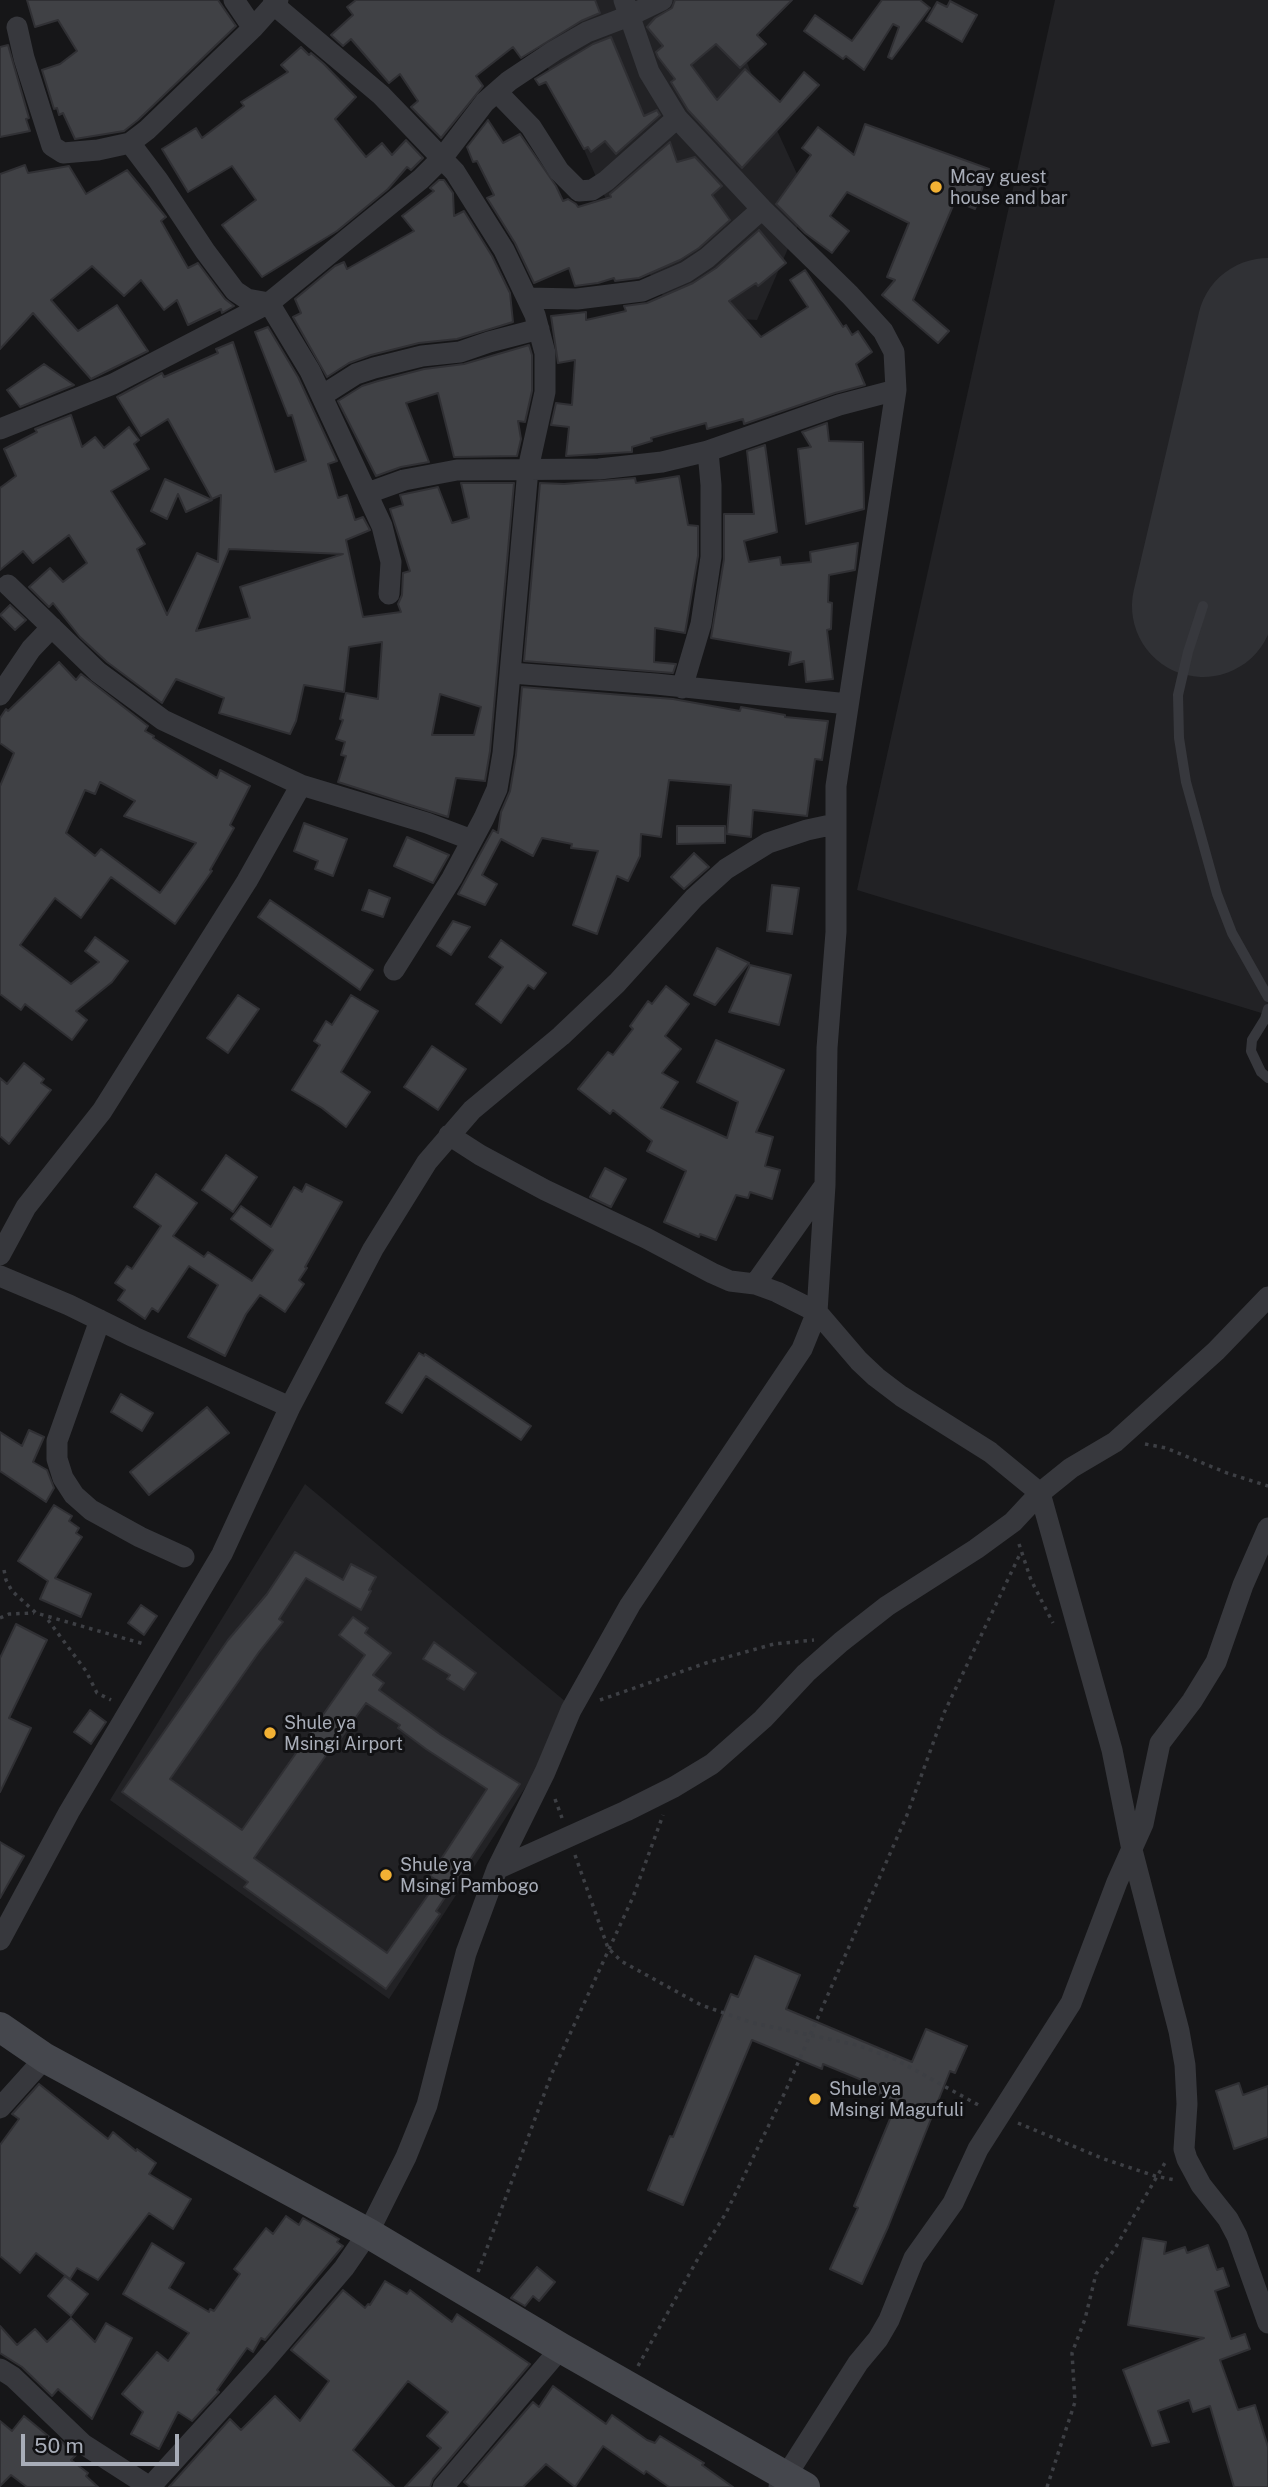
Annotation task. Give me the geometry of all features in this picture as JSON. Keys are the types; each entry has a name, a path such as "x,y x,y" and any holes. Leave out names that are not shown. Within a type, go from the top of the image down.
{"street":[{"path":"234,0 253,28"},
{"path":"0,429 137,373 269,303 402,196 443,157 485,102 497,92 554,51 626,8 662,0"},
{"path":"17,27 46,132 55,150 66,153 116,148 130,143 253,28 276,2 381,95 443,157 480,210 527,299 545,353 545,383 528,469 511,673 497,789 472,840 394,970"},
{"path":"0,2370 13,2377 83,2444 150,2487 261,2365 344,2268 368,2233 406,2157 427,2105 466,1953 497,1869 545,1772 571,1710 630,1605 803,1349 817,1312 825,1185 827,1048 836,932 836,786 897,390 894,352 883,331 762,209 677,118 649,72 626,8"},
{"path":"497,92 531,127 559,172 579,191 592,190 606,181 677,118"},
{"path":"130,143 235,291 247,299 269,303 323,395 343,445 368,493 388,545 391,562 390,594"},
{"path":"527,299 577,299 642,291 686,272 708,258 762,209"},
{"path":"323,395 374,368 422,356 460,352 539,330"},
{"path":"368,493 404,480 457,470 628,466 662,462 708,451 839,405 897,390"},
{"path":"682,688 701,624 711,557 708,451"},
{"path":"8,585 97,672 163,720 301,785 427,823 472,840"},
{"path":"0,695 31,649 52,627"},
{"path":"511,673 848,704"},
{"path":"0,1255 26,1207 102,1111 247,881 301,785"},
{"path":"0,1940 69,1812 222,1554 290,1407 373,1249 427,1162 472,1110 561,1036 617,983 685,907 726,869 768,843 835,824"},
{"path":"449,1135 545,1190 712,1273 730,1281 755,1284 777,1292 817,1312 876,1377 990,1452 1040,1493 1112,1750 1132,1850 1185,2065 1187,2104 1184,2149 1201,2185 1228,2219 1237,2236 1268,2323"},
{"path":"755,1284 825,1185"},
{"path":"0,1276 290,1407"},
{"path":"497,1869 674,1787 712,1764 763,1719 806,1673 841,1642 887,1606 976,1549 1013,1521 1040,1493 1070,1468 1115,1442 1216,1351 1268,1297"},
{"path":"100,1320 57,1441 57,1459 63,1478 74,1495 91,1510 184,1557"},
{"path":"0,2027 45,2058 368,2233 790,2483 858,2363 883,2329 914,2258 953,2203 978,2149 1071,2003 1149,1801 1160,1744 1192,1701 1216,1662 1243,1585 1268,1528"},
{"path":"0,2108 45,2058"},
{"path":"443,2487 561,2348"}],"lane":[{"path":"1203,606 1178,695 1179,738 1186,782 1217,894 1232,933 1268,997"},
{"path":"1268,1009 1252,1040 1251,1051 1261,1072 1268,1078"}],"path":[{"path":"1115,1442 1166,1448 1227,1473 1268,1486"},
{"path":"1013,1521 1031,1580 1053,1623"},
{"path":"626,2384 726,2213 786,2090 907,1815 944,1713 1021,1552"},
{"path":"4,1570 12,1591 36,1613 166,1652"},
{"path":"0,1618 9,1614 36,1613"},
{"path":"47,1618 86,1671 96,1693 132,1708"},
{"path":"571,1710 706,1663 774,1644 809,1639 841,1642"},
{"path":"545,1772 608,1948 621,1961 701,2006 752,2023 857,2045 895,2059 970,2102 1104,2159 1155,2176 1201,2185"},
{"path":"470,2294 552,2073 633,1897 674,1787"},
{"path":"1047,2487 1075,2402 1072,2353 1085,2319 1096,2274 1114,2250 1155,2176"}],"shaded area":[{"path":"518,0 723,0 753,78 809,200 757,320 675,315 612,213"},
{"path":"1055,0 1268,0 1268,1015 857,890"},
{"path":"305,1484 566,1702 534,1774 389,1999 110,1800"}],"building":[{"path":"27,0 218,0 236,26 124,131 75,139 63,113 59,115 57,108 54,109 42,70 60,64 77,51 58,20 35,27"},
{"path":"356,0 595,0 600,13 581,21 521,58 513,47 476,76 483,86 441,138 411,107 418,101 400,74 389,83 351,39 343,46 331,35 353,15 347,7"},
{"path":"675,0 792,0 757,35 766,44 740,68 716,44 691,65 717,100 745,69 780,102 804,72 819,85 742,168 688,110 671,82 675,79 656,52 663,46 647,27 655,18 672,8"},
{"path":"882,0 920,0 930,8 892,59 888,57 899,27 893,24 864,70 846,56 843,59 804,31 815,15 852,41"},
{"path":"950,1 977,15 962,42 926,21 937,2 947,7"},
{"path":"611,37 644,116 657,110 660,115 616,154 605,141 591,152 588,147 584,149 546,82 539,85 535,79 593,44"},
{"path":"8,45 29,118 26,119 30,131 0,137 0,47"},
{"path":"301,47 324,64 356,97 335,119 366,157 382,143 392,155 406,140 423,158 411,170 407,167 388,189 337,231 262,277 222,225 256,200 232,166 188,192 162,149 196,128 202,138 244,106 241,102 288,72 281,65"},
{"path":"488,120 503,143 520,134 556,186 563,201 568,199 578,207 611,197 610,194 670,142 677,162 695,157 722,186 712,195 730,220 699,248 680,260 639,278 615,281 614,278 575,286 569,268 534,283 515,243 487,198 494,195 477,161 473,162 467,147"},
{"path":"865,124 989,169 975,209 955,201 913,300 949,331 938,343 882,295 895,280 887,277 909,223 847,192 830,216 849,231 832,253 805,233 776,204 811,155 802,148 818,127 854,155"},
{"path":"25,165 28,173 69,166 86,194 127,170 166,217 161,221 188,268 198,263 225,299 234,306 222,313 221,309 188,325 177,300 164,310 141,280 124,296 92,266 51,300 78,331 117,305 148,351 91,379 33,313 0,349 0,174"},
{"path":"439,180 444,180 453,193 454,216 464,211 492,256 510,293 513,322 457,339 419,343 371,355 349,363 327,377 293,317 301,313 295,299 335,266 344,262 347,269 414,231 402,216 434,191 430,188"},
{"path":"759,230 786,263 758,286 756,283 729,301 761,337 808,307 790,280 805,270 843,327 846,325 852,335 858,331 872,352 856,364 865,385 744,424 743,419 707,429 706,423 651,438 652,441 632,447 632,452 566,456 569,427 551,425 556,403 572,405 575,360 558,363 551,316 586,312 586,320 626,311 624,306 647,303 693,283 716,268"},
{"path":"268,327 298,377 337,461 328,464 338,498 347,495 355,520 363,517 370,530 346,540 363,617 401,612 398,604 402,595 403,573 410,571 390,509 403,505 400,495 438,487 452,523 469,518 461,483 514,483 485,781 456,778 448,817 338,782 346,756 341,755 345,742 336,739 343,720 340,719 346,693 378,699 382,642 349,647 344,692 304,685 296,721 290,734 219,713 224,698 176,679 162,703 107,662 80,637 53,603 49,607 29,587 50,568 63,582 87,563 69,535 33,563 23,551 0,570 0,488 16,476 4,449 37,432 35,429 71,415 82,447 95,437 104,448 129,427 139,440 134,444 149,469 111,491 145,544 137,549 167,615 197,553 218,562 221,495 212,499 168,419 141,436 117,397 162,373 164,377 218,353 216,349 233,342 275,472 306,461 292,415 288,416 255,332","holes":["229,549 343,554 240,587 250,618 196,631","440,694 481,707 474,735 432,735"]},
{"path":"529,345 532,355 532,391 525,422 518,421 521,439 517,456 454,457 438,393 406,403 429,462 401,467 376,476 338,401 362,386 378,381 424,369 464,364"},
{"path":"44,364 74,385 20,407 7,390"},
{"path":"827,423 829,441 863,442 864,509 806,524 798,449 811,447 802,432"},
{"path":"765,445 777,532 744,541 749,562 780,557 781,565 811,562 810,552 858,543 855,570 829,575 828,602 832,603 831,629 827,630 833,679 806,682 804,661 789,665 791,652 711,638 724,559 724,514 754,514 747,451"},
{"path":"679,476 688,525 698,526 698,556 685,633 655,628 654,662 676,664 673,673 524,661 540,483 564,484 635,478 636,483"},
{"path":"165,479 212,500 186,512 178,494 167,519 151,511"},
{"path":"10,605 26,620 15,630 0,615"},
{"path":"59,662 76,680 81,674 148,726 145,731 154,736 153,738 217,778 220,770 250,786 230,825 234,828 210,870 212,871 175,924 111,877 81,918 55,898 20,945 71,984 99,962 85,951 95,937 128,961 112,982 76,1011 87,1020 72,1040 25,1004 21,1010 0,994 0,786 14,753 0,743 0,718 6,709 8,711","holes":["100,782 135,801 124,816 196,843 160,893 101,849 95,856 66,833 85,790 95,794"]},
{"path":"522,687 673,699 740,711 741,707 785,717 828,721 822,760 815,759 807,816 753,810 751,837 727,834 731,785 669,780 661,837 641,834 640,856 628,881 617,876 597,934 573,925 598,851 571,848 572,844 542,838 533,856 501,839 482,875 497,884 485,905 458,894 493,830 498,833 501,812 510,791 516,755"},
{"path":"304,823 347,839 333,876 315,869 318,861 294,851"},
{"path":"677,826 725,826 725,843 677,844"},
{"path":"407,837 449,855 433,883 394,866"},
{"path":"694,853 709,867 684,889 671,877"},
{"path":"772,885 799,888 792,934 767,931"},
{"path":"369,890 390,898 383,917 362,910"},
{"path":"270,900 373,970 360,990 258,917"},
{"path":"453,921 470,927 451,955 437,946"},
{"path":"501,940 546,973 534,989 528,985 501,1023 476,1004 503,967 489,957"},
{"path":"717,948 749,963 715,1005 694,995"},
{"path":"750,965 791,975 779,1025 729,1012"},
{"path":"666,986 689,1004 665,1036 681,1049 662,1073 678,1082 661,1108 727,1138 738,1102 697,1082 716,1040 784,1070 756,1132 773,1137 765,1166 780,1170 772,1199 750,1192 748,1198 736,1195 716,1240 700,1234 699,1237 664,1222 686,1171 647,1151 652,1141 613,1110 610,1114 578,1089 608,1052 613,1055 633,1029 630,1026 648,1001 652,1004"},
{"path":"238,995 259,1009 228,1053 207,1038"},
{"path":"351,995 378,1011 341,1072 370,1092 346,1127 322,1108 292,1090 320,1045 314,1041 326,1021 332,1025"},
{"path":"432,1046 466,1069 438,1110 404,1087"},
{"path":"24,1063 44,1079 41,1083 51,1090 9,1144 0,1136 0,1078 7,1084"},
{"path":"226,1155 257,1177 233,1212 202,1190"},
{"path":"605,1168 626,1179 611,1207 590,1197"},
{"path":"156,1174 197,1203 173,1236 204,1257 208,1252 252,1281 273,1250 231,1219 241,1206 271,1227 294,1187 302,1192 306,1184 342,1202 305,1267 307,1268 299,1280 304,1284 285,1312 260,1295 246,1314 225,1356 188,1337 218,1285 189,1266 158,1312 152,1308 145,1319 118,1300 125,1290 115,1283 127,1266 132,1269 161,1226 134,1207"},
{"path":"419,1353 424,1356 425,1354 531,1426 521,1440 426,1376 402,1413 386,1403"},
{"path":"121,1394 153,1413 142,1431 111,1412"},
{"path":"207,1407 229,1433 149,1495 130,1472"},
{"path":"29,1430 44,1437 33,1462 47,1470 54,1488 46,1502 0,1471 0,1432 22,1446"},
{"path":"54,1505 72,1516 69,1521 79,1528 76,1533 82,1537 55,1578 91,1594 81,1617 40,1599 48,1581 18,1561"},
{"path":"295,1552 343,1580 351,1564 376,1577 361,1610 306,1578 279,1619 283,1622 170,1779 242,1830 365,1655 339,1635 353,1617 368,1628 365,1633 391,1653 373,1675 384,1683 379,1690 441,1735 520,1784 436,1911 440,1914 386,1989 244,1887 248,1882 122,1792 228,1640 267,1594","holes":["366,1703 400,1725 398,1728 426,1749 487,1789 430,1876 438,1881 387,1953 254,1858"]},
{"path":"141,1605 157,1616 144,1635 128,1623"},
{"path":"16,1624 47,1640 9,1718 31,1728 0,1792 0,1658"},
{"path":"434,1642 476,1673 464,1690 447,1679 450,1675 423,1659"},
{"path":"90,1710 106,1722 91,1744 74,1732"},
{"path":"0,1842 24,1856 0,1898"},
{"path":"755,1956 800,1975 786,2009 912,2062 926,2029 967,2046 955,2073 950,2071 888,2227 862,2284 830,2269 858,2208 854,2206 897,2102 871,2091 874,2085 823,2064 822,2069 752,2040 683,2205 648,2190 670,2136 673,2137 731,1994 738,1997"},
{"path":"1239,2083 1243,2095 1268,2086 1268,2137 1234,2149 1216,2091"},
{"path":"39,2084 108,2139 113,2132 156,2163 149,2174 191,2199 173,2229 149,2213 98,2280 77,2268 70,2279 36,2253 20,2273 0,2256 0,2145 19,2119 12,2114"},
{"path":"286,2216 299,2225 303,2218 339,2239 337,2242 343,2246 265,2340 261,2338 253,2352 247,2348 217,2390 219,2392 192,2421 178,2412 159,2449 131,2434 143,2412 122,2394 157,2352 168,2361 189,2333 123,2294 152,2243 184,2263 169,2288 209,2312 210,2309 214,2311 240,2274 234,2269 266,2228 273,2234"},
{"path":"1143,2238 1166,2242 1164,2254 1185,2247 1187,2253 1208,2245 1217,2270 1223,2268 1229,2286 1215,2291 1231,2339 1245,2334 1250,2349 1220,2360 1238,2410 1255,2405 1268,2447 1268,2487 1234,2487 1210,2406 1193,2412 1189,2400 1158,2411 1169,2442 1152,2446 1123,2370 1204,2338 1128,2325"},
{"path":"537,2267 555,2282 539,2301 533,2296 525,2306 511,2298"},
{"path":"65,2276 88,2294 71,2316 48,2296"},
{"path":"385,2281 407,2294 410,2290 452,2322 457,2314 530,2364 433,2479 430,2487 405,2487 441,2448 427,2436 448,2412 408,2381 353,2450 394,2487 169,2487 230,2419 241,2430 275,2396 300,2421 329,2381 291,2350 343,2290 365,2308 370,2305"},
{"path":"71,2318 95,2342 106,2323 132,2338 92,2419 58,2389 52,2396 22,2367 0,2353 0,2326 17,2345 35,2329 47,2342"},
{"path":"553,2386 606,2424 612,2415 647,2440 655,2443 660,2436 704,2463 702,2465 733,2487 669,2487 646,2471 644,2474 603,2446 575,2487 546,2464 523,2487 470,2487 464,2482 533,2402 539,2407"},
{"path":"24,2416 58,2444 60,2440 76,2455 71,2460 88,2473 86,2476 98,2487 27,2487 11,2475 0,2486 0,2421 12,2431"}],"runway":[{"path":"1203,606 1268,329"}],"place":[{"name":"Mcay guest house and bar","path":"936,187"},
{"name":"Shule ya Msingi Airport","path":"270,1733"},
{"name":"Shule ya Msingi Pambogo","path":"386,1875"},
{"name":"Shule ya Msingi Magufuli","path":"815,2099"}]}
